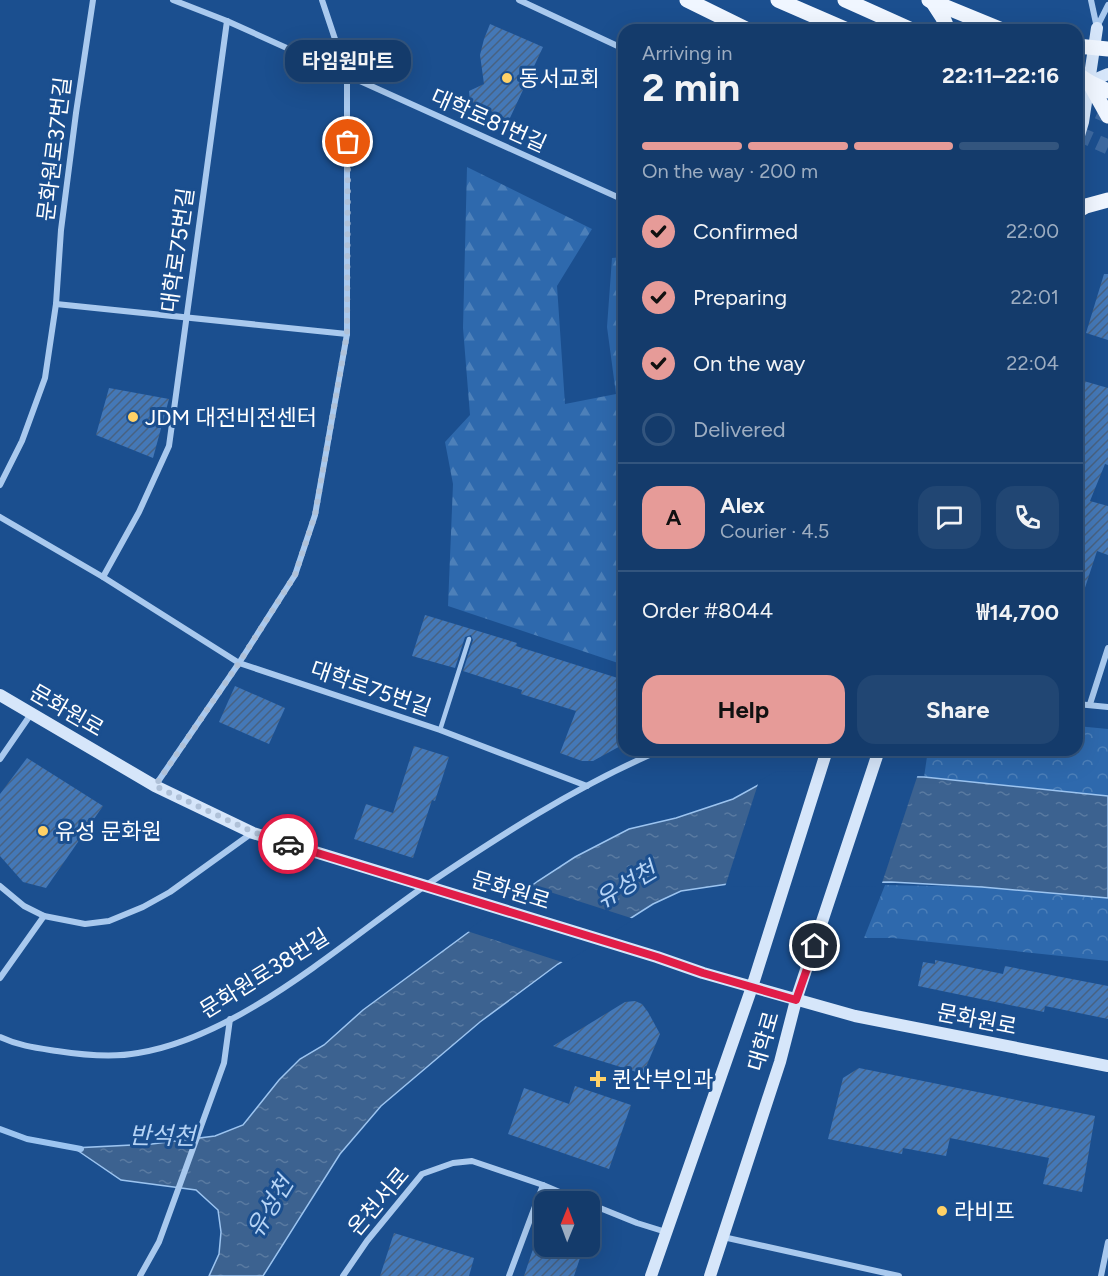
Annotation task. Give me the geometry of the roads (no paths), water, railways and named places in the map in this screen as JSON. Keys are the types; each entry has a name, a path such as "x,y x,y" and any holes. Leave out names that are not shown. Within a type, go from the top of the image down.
{"main road":[{"path":"687,0 736,24"},
{"path":"778,0 833,24"},
{"path":"845,0 899,24"},
{"path":"934,0 946,24"},
{"path":"934,0 988,24"},
{"path":"1083,46 1101,48"},
{"path":"1083,81 1108,91"},
{"path":"1083,83 1108,116"},
{"path":"1083,208 1108,200"}],"street":[{"name":"문화원로37번길","path":"0,485 22,441 45,378 56,304 64,207 93,0"},
{"name":"대학로81번길","path":"173,0 227,21 618,197"},
{"path":"155,786 239,663 295,575 315,515 347,334 347,75 322,0"},
{"path":"519,0 618,46"},
{"path":"1083,77 1101,48 1091,0"},
{"path":"1097,28 1108,5"},
{"name":"대학로75번길","path":"103,577 139,512 169,446 227,21"},
{"path":"1083,80 1108,74"},
{"path":"56,304 347,334"},
{"name":"대학로75번길","path":"0,517 103,577 239,663 440,730 587,786"},
{"path":"1090,704 1108,648"},
{"name":"문화원로","path":"0,695 155,786 253,832 796,1000 855,1016 1108,1066"},
{"path":"1083,704 1108,707"},
{"path":"0,759 32,714"},
{"path":"587,786 646,756"},
{"name":"대학로","path":"651,1276 752,987 825,756"},
{"name":"대학로","path":"710,1276 780,1062 796,1000 877,756"},
{"name":"문화원로38번길","path":"0,1037 19,1046 80,1055 137,1053 183,1041 230,1019 294,980 425,886 548,806 587,786"},
{"path":"0,886 24,906 44,916 85,924 109,921 143,907 170,892 253,832"},
{"path":"0,978 44,916"},
{"path":"141,1276 159,1242 224,1063 230,1019"},
{"name":"온천서로","path":"343,1276 367,1241 422,1174 453,1163 472,1161 543,1185"},
{"path":"509,1276 543,1185 557,1191"},
{"path":"600,1208 667,1232"},
{"path":"723,1237 899,1276"},
{"path":"1101,1276 1108,1242"}],"lane":[{"path":"440,730 469,639"}],"water":[{"name":"유성천","path":"778,774 924,777 1108,796 1108,898 891,882 728,884 681,891 653,904 558,964 480,1022 381,1106 340,1154 263,1276 209,1276 219,1254 221,1232 218,1210 196,1190 121,1180 74,1148 152,1144 215,1136 243,1125 279,1080 300,1059 324,1045 363,1010 538,881 575,857 629,829 676,818 733,799"}],"waterway":[{"name":"반석천","path":"0,1129 27,1139 81,1149"}],"tunnel":[{"path":"1083,105 1108,116"},
{"path":"1083,136 1108,147"}],"place":[{"name":"동서교회","path":"507,78"},
{"name":"타임원마트","path":"348,142"},
{"name":"JDM 대전비전센터","path":"133,417"},
{"name":"유성 문화원","path":"43,831"},
{"name":"퀸산부인과","path":"598,1079"},
{"name":"라비프","path":"942,1211"}]}
